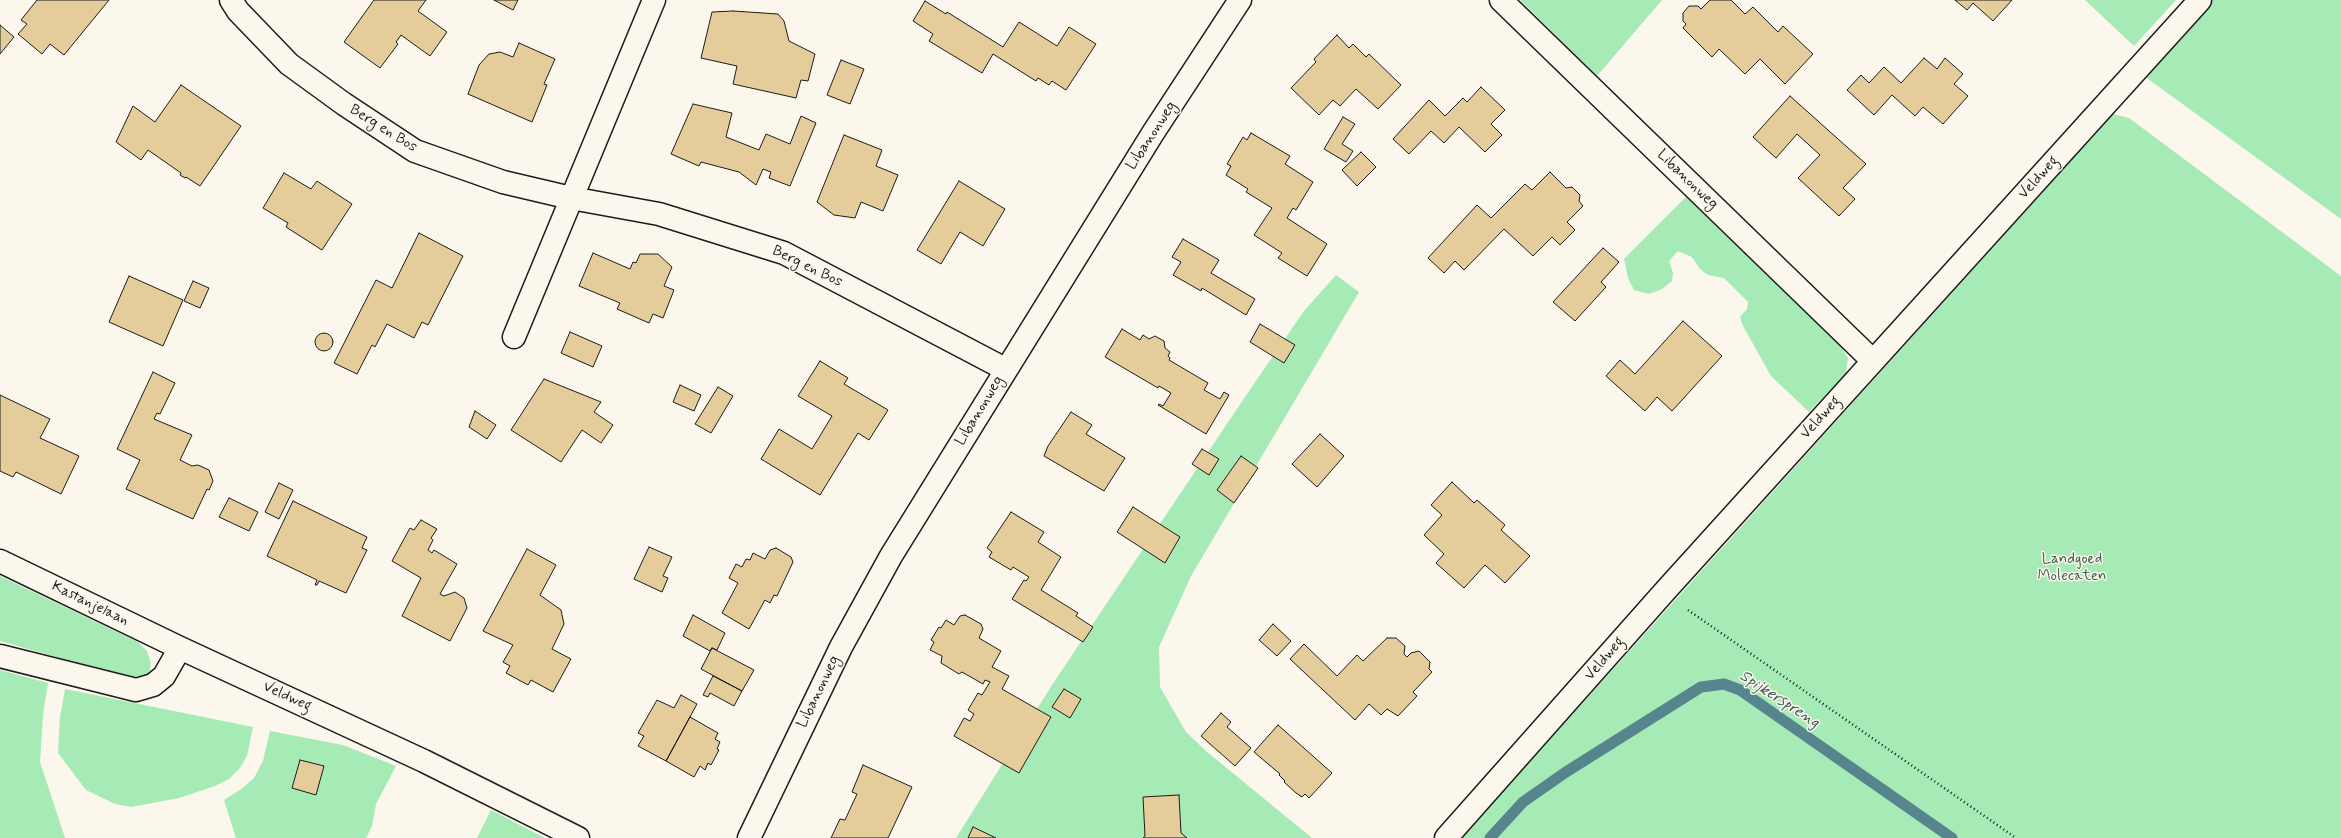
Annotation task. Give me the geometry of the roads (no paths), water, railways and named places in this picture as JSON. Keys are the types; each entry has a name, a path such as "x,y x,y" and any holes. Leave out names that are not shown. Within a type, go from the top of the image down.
{"street":[{"name":"Berg en Bos","path":"231,0 238,11 289,64 344,104 415,151 503,182 571,198 659,214 784,253 1005,368"},
{"path":"514,337 654,0"},
{"name":"Libanonweg","path":"749,838 841,647 879,577 1005,368 1153,133 1240,0"},
{"name":"Libanonweg","path":"1501,0 1873,361"},
{"name":"Veldweg","path":"1446,838 1666,590 2200,0"},
{"name":"Kastanjelaan","path":"0,561 180,648"},
{"path":"0,656 136,690 153,685 164,676 180,648"},
{"name":"Veldweg","path":"180,648 424,762 578,838"}],"waterway":[{"name":"Spijkerspreng","path":"1490,838 1523,802 1566,772 1701,687 1724,684 1740,690 1952,838"}],"park label":[{"name":"Landgoed Molecaten","path":"2072,568"}]}
